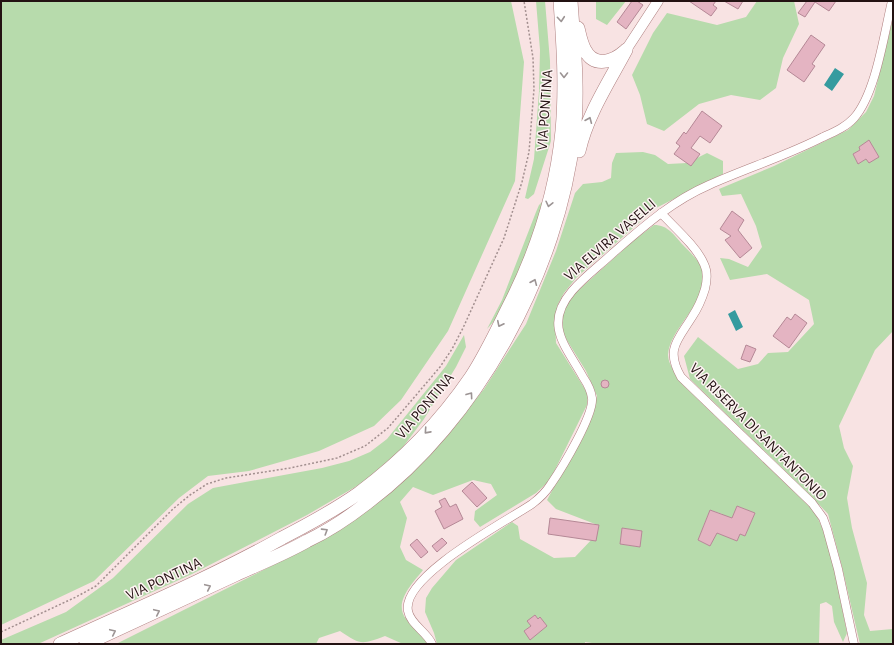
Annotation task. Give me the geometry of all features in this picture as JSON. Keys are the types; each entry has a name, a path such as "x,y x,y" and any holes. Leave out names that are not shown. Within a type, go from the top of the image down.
{"highway":[{"path":"567,2 581,42 590,56 600,61 610,61 618,58 626,50"},
{"name":"VIA PONTINA","path":"86,644 308,541 366,504 400,477 436,440 477,386 506,340 531,289 549,246 560,210 569,171 574,132 576,92 567,2"},
{"name":"VIA PONTINA","path":"60,644 244,559 334,510 360,492 409,451 442,414 470,377 494,337 538,242 548,207 562,132 567,2"},
{"path":"560,210 573,176 579,148 586,127 626,50"}],"street":[{"path":"626,50 658,1"},
{"name":"VIA ELVIRA VASELLI","path":"432,644 427,635 413,621 408,613 410,599 415,590 431,572 450,556 490,529 532,504 545,492 555,478 574,444 589,412 592,401 589,388 566,350 559,334 559,318 565,301 585,278 645,224 684,198 708,185 810,144 850,122 860,109 870,89 892,1"},
{"name":"VIA RISERVA DI SANT'ANTONIO","path":"661,213 699,255 705,265 707,274 704,291 697,309 680,333 675,344 675,366 681,378 812,503 823,518 828,529 854,644"}],"path":[{"path":"1,632 96,586 173,509 190,495 207,484 226,478 290,468 337,458 364,446 388,428 440,368 463,328 504,238 522,182 529,152 534,90 533,58 524,1"}],"green space":[{"path":"1,1 511,1 524,62 515,181 448,331 401,400 374,426 319,451 249,471 208,476 179,498 94,581 1,625"},
{"path":"536,1 545,1 550,61 551,141 534,194 528,199 525,198 534,159 539,91 540,50"},
{"path":"596,1 626,1 607,25 596,19"},
{"path":"757,1 794,1 799,24 783,58 776,88 760,100 731,95 699,104 664,131 647,124 640,95 632,75 653,33 667,13 717,25 746,17"},
{"path":"893,18 893,331 875,350 839,426 844,448 853,466 847,498 852,528 867,583 864,615 870,631 893,629 893,644 860,644 828,514 690,379 684,356 698,337 738,369 758,364 768,353 788,352 814,324 809,300 767,274 730,280 720,258 729,259 748,267 762,247 756,226 741,194 722,196 719,189 774,166 848,130 866,112 874,96","holes":["869,141 879,157 866,159 858,163 853,154 860,150 859,147"]},
{"path":"643,152 655,155 668,164 687,163 707,153 723,161 723,174 656,208 576,278 564,293 558,304 555,318 556,343 588,394 587,405 550,480 536,493 480,527 474,520 475,511 497,495 491,484 473,480 433,495 413,487 400,502 407,518 400,547 406,560 423,570 403,599 403,613 406,619 430,644 403,644 385,636 371,641 361,642 340,631 319,638 316,644 116,644 319,542 372,506 411,474 447,435 484,389 526,324 556,251 575,193 583,184 602,182 611,178 612,163 616,153"},
{"path":"542,202 543,203 528,253 495,320 487,329 502,300 536,212"},
{"path":"654,225 659,225 674,234 701,265 704,279 702,291 697,302 670,344 668,359 683,385 815,512 829,543 847,633 843,642 834,622 832,606 826,602 820,604 819,644 599,644 585,642 585,644 437,644 425,612 426,598 432,588 456,560 512,522 518,526 520,539 554,558 575,557 594,537 595,524 556,509 547,500 593,415 597,396 586,371 563,334 562,319 565,308 572,296 633,241","holes":["737,506 755,513 745,536 740,534 737,541 703,527 710,510 722,514 721,517 731,522","622,528 641,531 640,547 620,544","703,530 715,536 710,546 698,540","535,615 547,626 530,640 524,631 531,626 528,621"]},
{"path":"464,335 466,347 456,367 424,419 400,451 362,483 307,515 192,574 38,644 1,644 1,640 66,612 113,578 188,504 213,488 322,468 349,461 370,452 387,439 446,366"}],"water":[{"path":"835,68 844,74 832,91 824,85"},
{"path":"735,310 743,327 736,331 728,314"}],"building":[{"path":"632,1 637,1 643,5 626,29 617,22"},
{"path":"689,1 716,1 713,5 717,8 711,16"},
{"path":"724,1 743,1 738,9"},
{"path":"807,1 836,1 829,11 815,2 805,17 798,13"},
{"path":"811,35 825,45 812,64 815,66 804,82 787,70"},
{"path":"702,111 722,126 710,143 700,136 691,148 700,154 691,166 674,154 680,146 676,143 684,132 686,134"},
{"path":"869,140 879,157 869,163 866,159 858,164 853,154 860,150 859,147"},
{"path":"732,211 744,220 738,230 752,248 740,258 725,240 731,236 720,229"},
{"path":"795,314 807,323 789,348 773,336 787,317 791,320"},
{"path":"746,345 756,349 750,362 741,359"},
{"path":"605,380 608,381 608,387 605,388 602,387 601,384 602,381"},
{"path":"472,482 487,498 477,507 462,491"},
{"path":"445,498 450,507 456,504 463,519 444,529 435,511 442,507 439,501"},
{"path":"737,506 755,513 745,536 740,534 737,541 717,533 710,546 698,540 710,510 732,518"},
{"path":"550,518 599,525 596,541 548,534"},
{"path":"622,528 642,531 640,547 620,544"},
{"path":"442,538 447,543 437,552 432,546"},
{"path":"417,539 428,552 421,558 410,545"},
{"path":"535,615 538,619 540,617 547,626 530,640 524,631 531,626 527,621"}]}
